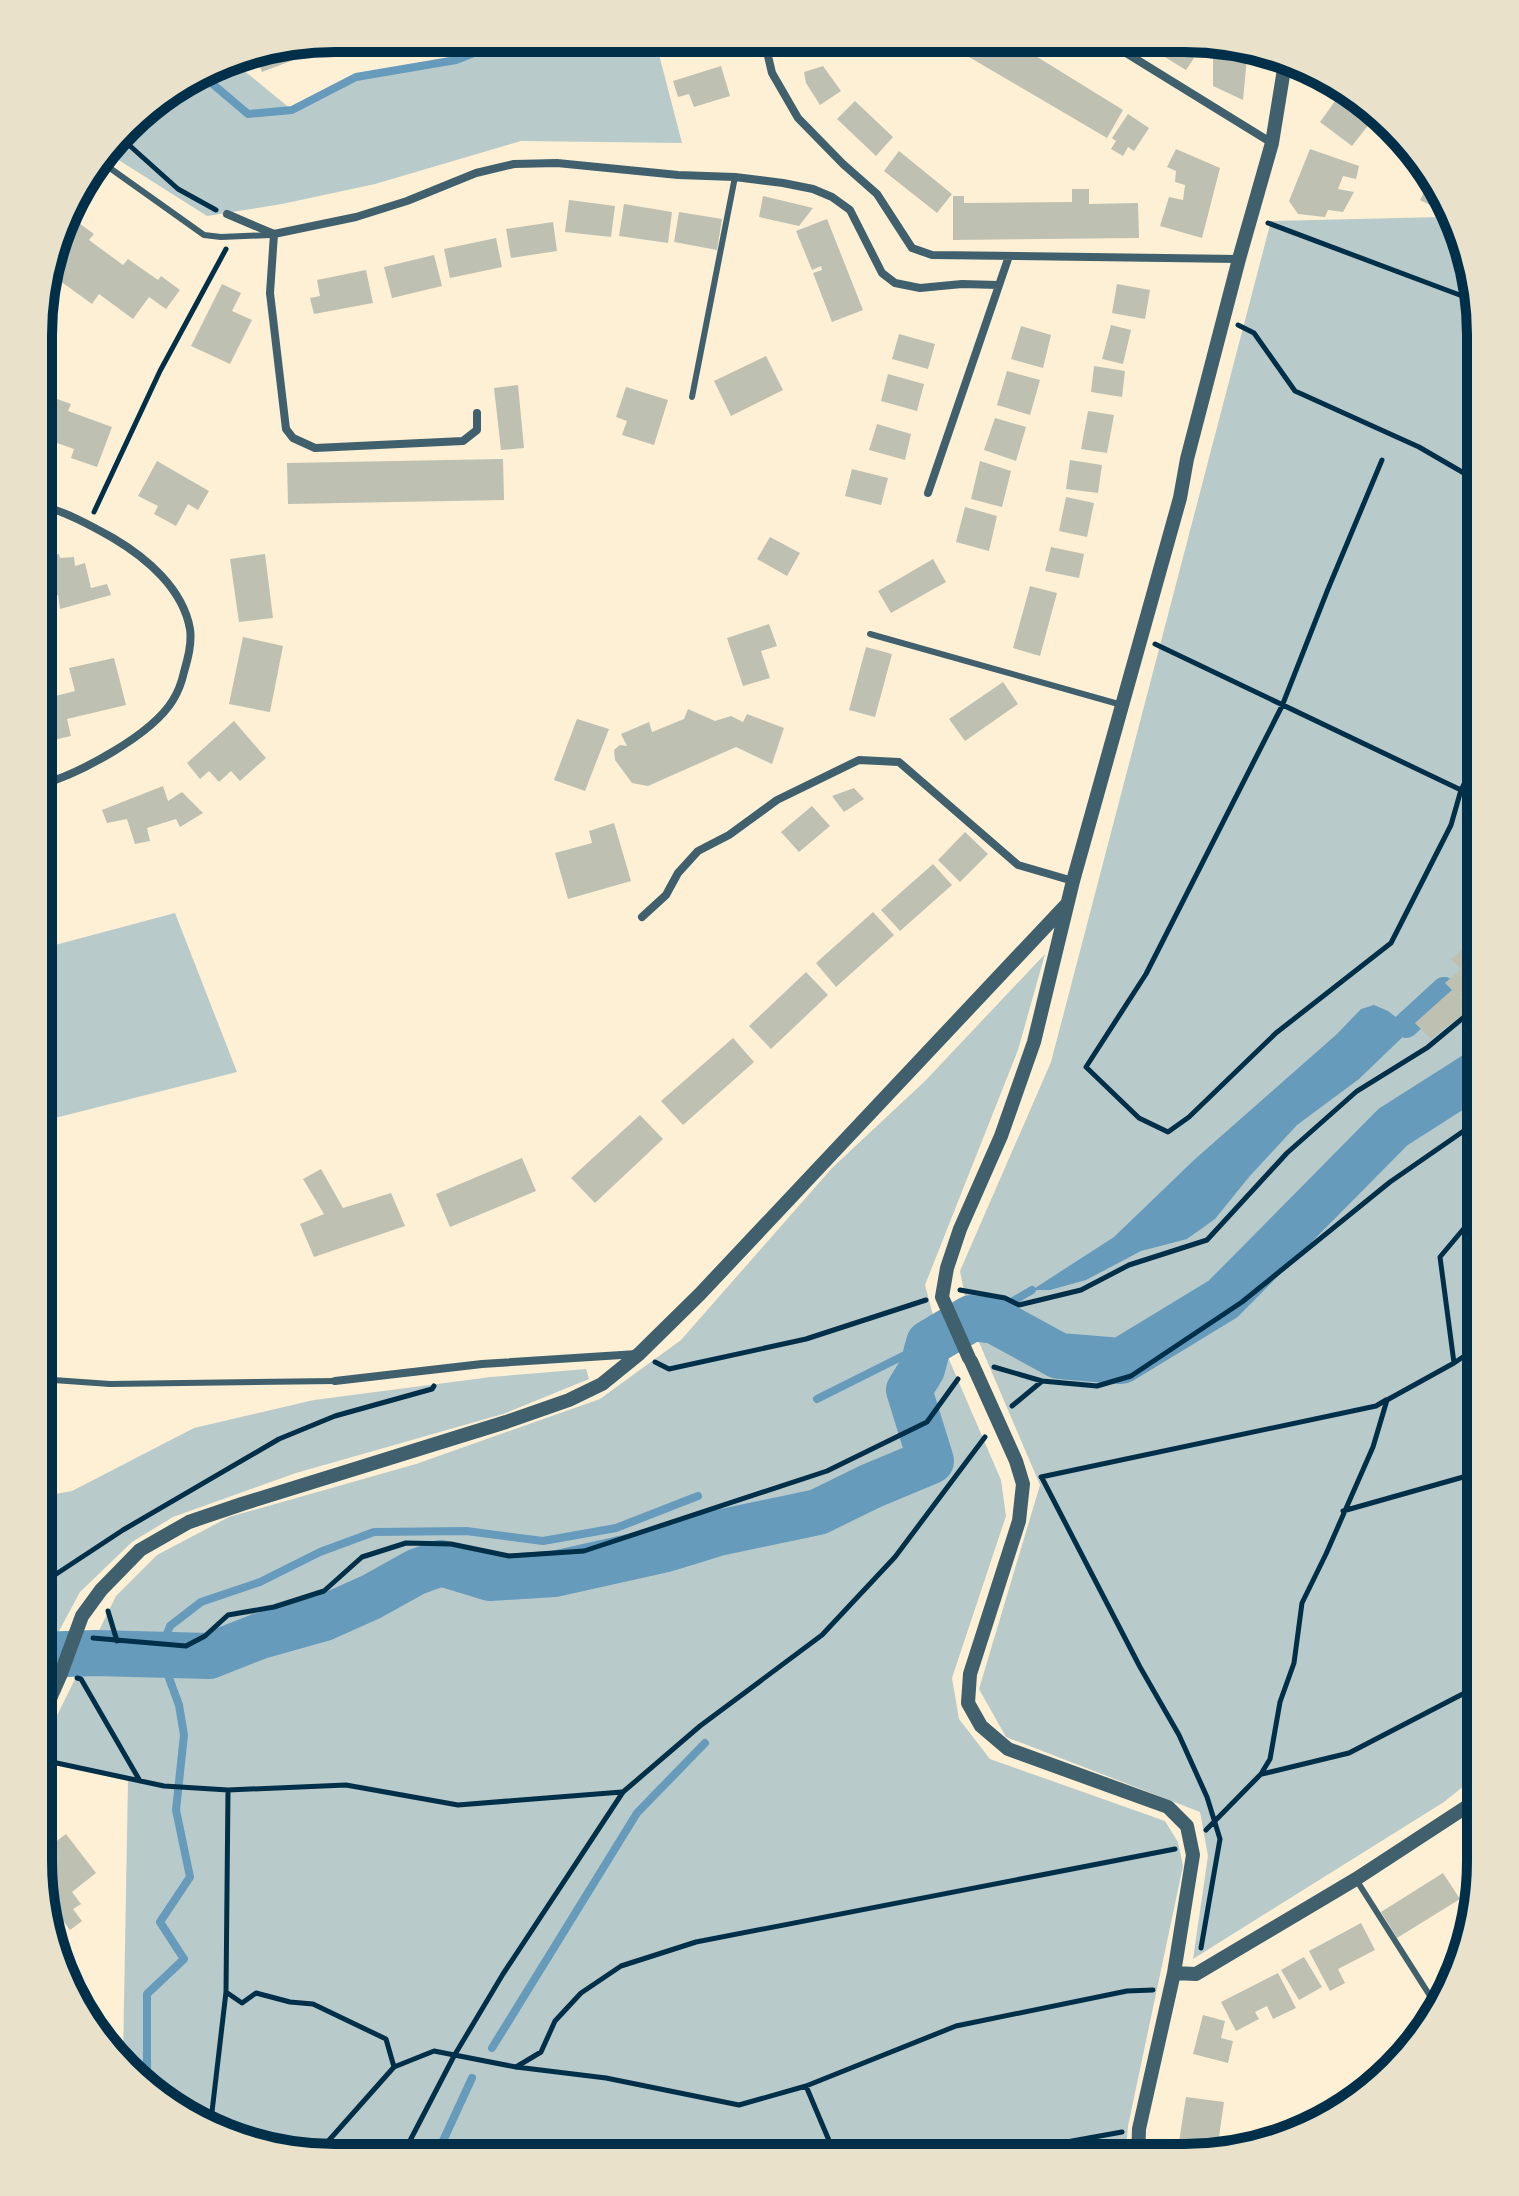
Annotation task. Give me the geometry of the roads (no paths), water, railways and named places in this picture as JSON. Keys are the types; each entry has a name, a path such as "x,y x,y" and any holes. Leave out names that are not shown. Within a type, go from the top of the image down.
{"street":[{"path":"767,52 772,73 798,118 877,194 912,248 932,255 1239,259"},
{"path":"1125,52 1272,143"},
{"path":"1138,2144 1139,2129 1174,1973 1193,1855 1187,1826 1168,1807 1008,1749 981,1726 968,1703 970,1674 1019,1521 1023,1484 943,1292 960,1229 1001,1136 1034,1042 1073,881 1180,498 1187,459 1272,143 1284,71"},
{"path":"227,214 274,234 356,217 407,201 476,173 514,164 557,163 678,175 735,177 813,189 832,197 850,210 882,273 895,283 920,288 998,285"},
{"path":"274,234 270,293 286,429 293,438 315,448 463,441 477,430 477,413"},
{"path":"928,493 1009,256"},
{"path":"52,510 88,524 149,562 185,608 191,632 188,656 173,701 128,743 90,765 52,780"},
{"path":"642,917 666,895 678,873 698,851 729,835 777,800 859,760 899,762 1018,865 1073,881"},
{"path":"52,1694 82,1616 101,1590 140,1550 189,1522 506,1422 569,1400 602,1384 639,1354 719,1274 1067,904"},
{"path":"335,1381 482,1364 639,1354"},
{"path":"1174,1973 1196,1974 1356,1879 1466,1807"}],"lane":[{"path":"108,166 204,235 233,237 274,234"},
{"path":"692,397 735,177"},
{"path":"870,634 1122,705"},
{"path":"52,1380 110,1384 335,1381"},
{"path":"1356,1879 1431,1998"}],"water":[{"path":"1374,1005 1388,1011 1411,1029 1359,1079 1297,1125 1215,1219 1187,1239 1141,1251 1086,1280 1050,1290 1032,1290 1114,1237 1361,1009"}],"waterway":[{"path":"209,81 248,114 292,110 356,77 456,60 474,53"},
{"path":"1406,1025 1444,990"},
{"path":"52,1655 209,1656 260,1636 324,1618 416,1572 441,1563 490,1578 554,1574 666,1549 718,1533 818,1512 931,1461 909,1390 922,1369 929,1343 971,1318 995,1321 1059,1356 1121,1361 1223,1299 1393,1127 1467,1080"},
{"path":"982,1319 1032,1290"},
{"path":"922,1369 983,1334 1025,1338"},
{"path":"817,1399 929,1343"},
{"path":"158,1655 170,1626 201,1602 260,1582 320,1552 374,1532 466,1531 543,1541 616,1528 698,1496"},
{"path":"147,2073 147,1994 184,1959 160,1922 190,1877 176,1810 184,1735 179,1705 164,1655"},
{"path":"492,2048 637,1813 705,1743"},
{"path":"442,2144 472,2078"}]}
